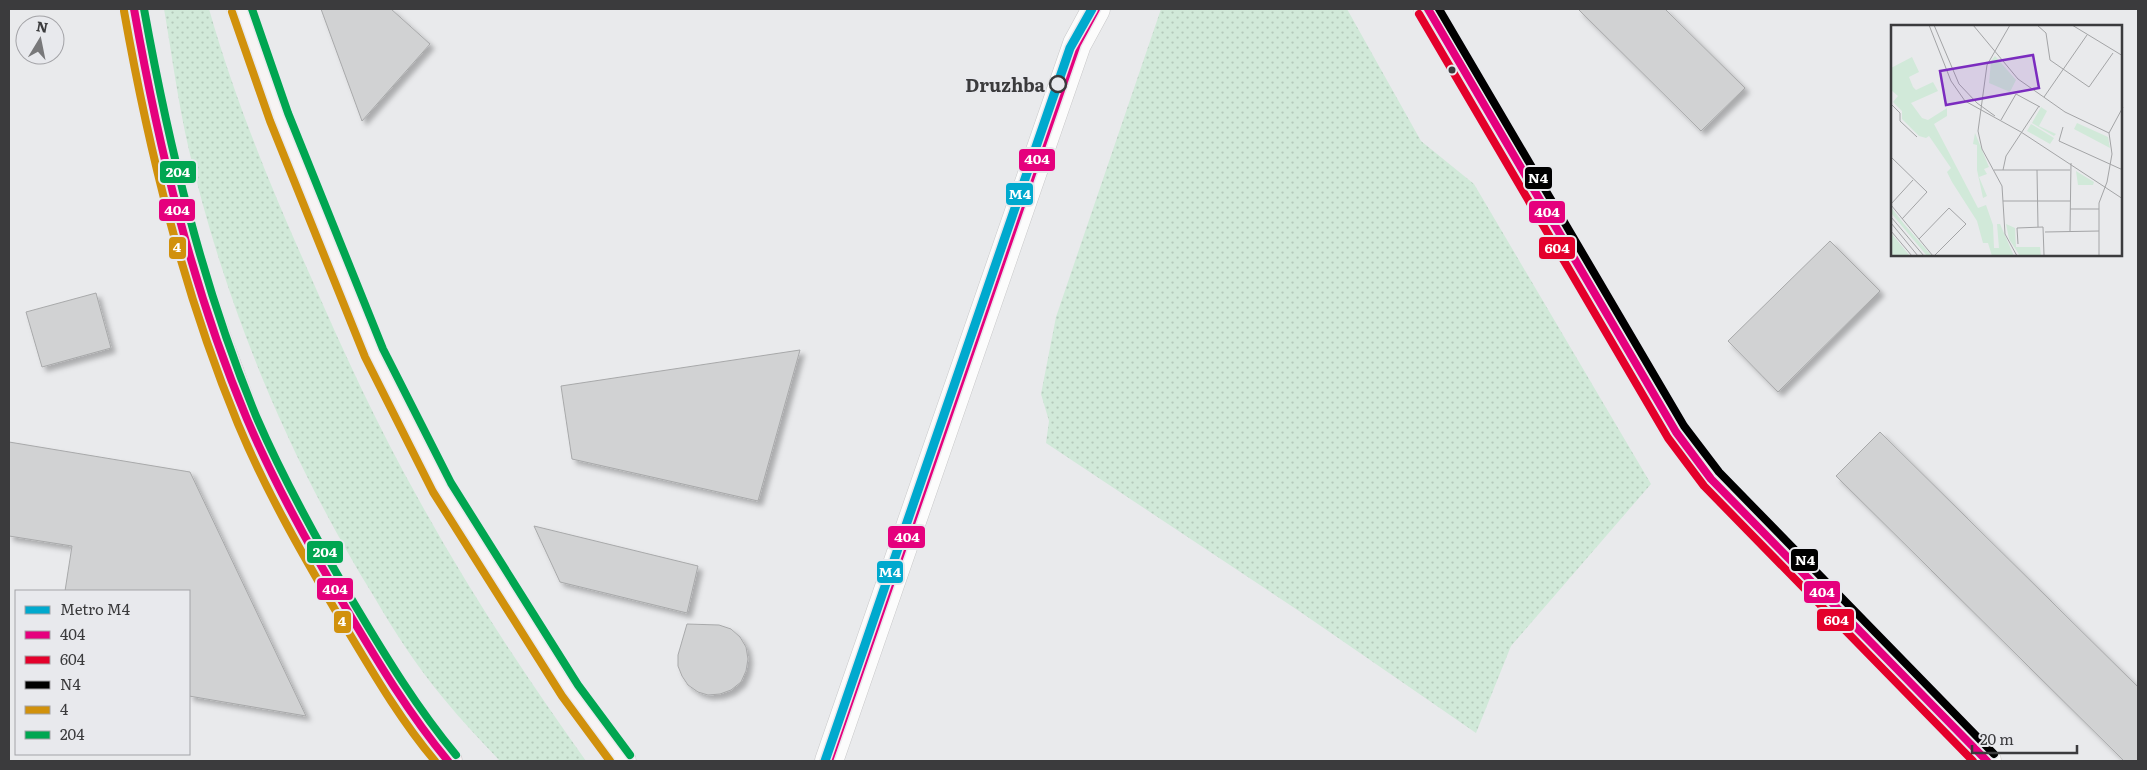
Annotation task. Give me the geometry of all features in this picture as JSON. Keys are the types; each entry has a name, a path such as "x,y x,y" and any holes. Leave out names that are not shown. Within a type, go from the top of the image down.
{"main road":[{"path":"134,9 162,152 190,259 215,334 253,433 291,512 375,658 407,707 448,761"},
{"path":"241,9 279,116 374,353 442,488 570,691 622,761"}],"street":[{"path":"829,761 1077,44 1096,9"},
{"path":"1428,9 1619,337 1676,432 1699,464 1718,486 1987,761"}],"green space":[{"path":"164,9 209,9 230,77 268,177 335,332 375,417 438,534 478,600 586,761 500,761 451,707 415,662 342,543 287,435 263,380 221,266 189,150 178,97"},
{"path":"1161,9 1347,9 1421,141 1474,184 1651,484 1511,646 1476,733 1299,611 1046,443 1049,421 1041,394 1056,317"}],"building":[{"path":"321,9 391,9 430,44 362,121"},
{"path":"1578,9 1665,9 1745,88 1701,131"},
{"path":"1830,241 1880,291 1778,392 1728,341"},
{"path":"96,293 111,348 42,367 26,312"},
{"path":"800,350 758,501 572,459 561,386"},
{"path":"1880,432 2138,687 2138,761 2124,761 1836,476"},
{"path":"9,442 190,472 306,716 190,696 190,590 65,590 72,546 9,536"},
{"path":"534,526 698,566 687,613 560,582"},
{"path":"687,624 719,625 731,629 740,637 746,647 748,659 746,671 741,682 731,690 720,694 708,695 698,692 688,685 682,676 678,666 678,655"}],"metro line":[{"name":"M4","path":"825,761 1070,48 1092,9"}],"transit line":[{"name":"404","path":"134,9 154,114 179,217 227,370 247,419 281,492 333,587 394,687 448,761"},
{"name":"204","path":"144,9 164,112 203,266 219,317 256,416 302,512 355,605 415,701 456,755"},
{"name":"204","path":"252,9 288,113 383,349 451,483 578,685 630,755"},
{"name":"404","path":"829,761 1077,44 1096,9"},
{"name":"404","path":"1428,9 1676,432 1711,479 1987,761"},
{"name":"N4","path":"1439,9 1684,426 1719,472 1994,754"},
{"name":"4","path":"124,11 145,116 184,272 218,374 238,424 297,544 395,708 435,761"},
{"name":"4","path":"232,12 270,121 365,357 433,492 562,696 610,761"},
{"name":"604","path":"1419,14 1668,438 1704,486 1973,761"}],"place":[{"name":"Druzhba","path":"1058,84"}]}
